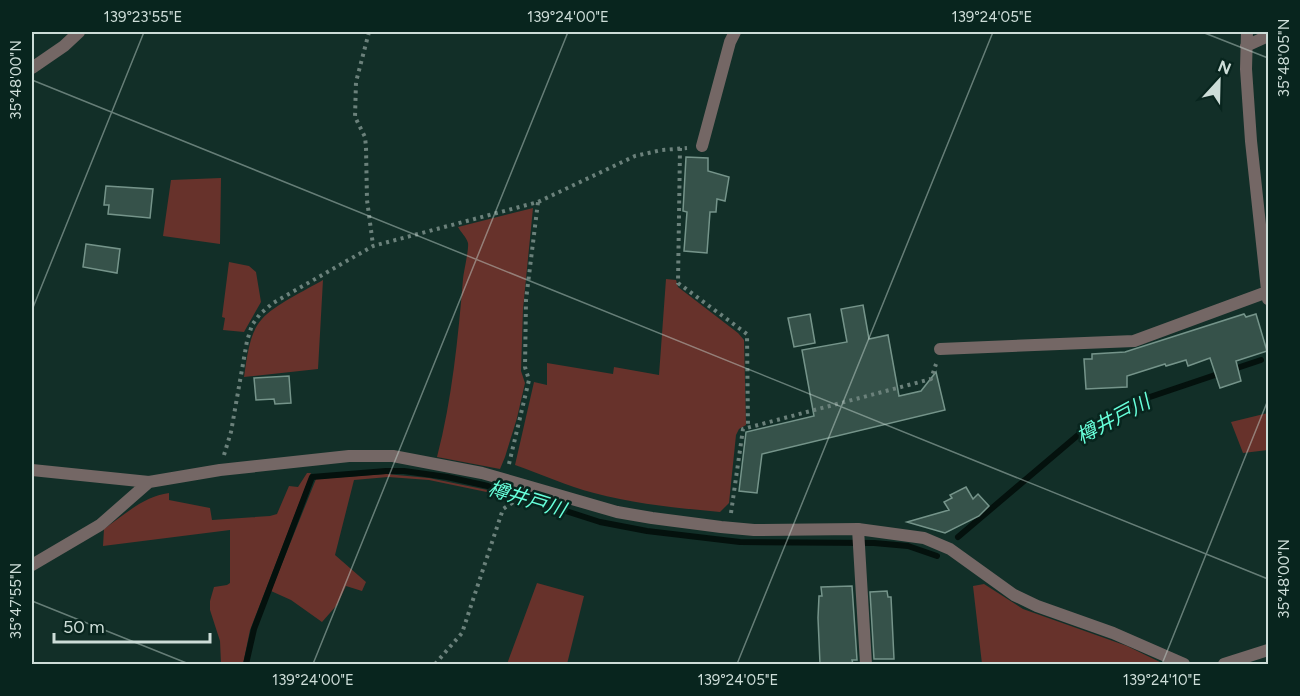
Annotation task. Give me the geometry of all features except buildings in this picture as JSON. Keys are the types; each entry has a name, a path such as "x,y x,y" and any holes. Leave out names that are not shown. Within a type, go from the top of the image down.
{"street":[{"path":"32,69 79,32"},
{"path":"702,146 730,42 735,32"},
{"path":"940,349 1134,341 1268,296 1251,141 1246,69 1247,32"},
{"path":"1246,46 1269,36"},
{"path":"32,470 149,482 220,470 349,456 393,456 505,479 617,512 728,528 858,530 924,538 950,549 1014,595 1037,606 1113,633 1184,664"},
{"path":"32,566 99,525 149,482"},
{"path":"858,530 866,664"},
{"path":"1224,664 1269,650"}],"path":[{"path":"369,32 356,82 355,117 365,137 367,200 373,246"},
{"path":"220,470 231,432 247,341 252,325 260,314 273,303 373,246 538,202 635,156 662,150 702,146"},
{"path":"680,148 678,283 747,334 748,428"},
{"path":"505,479 529,380 525,367 526,300 538,202"},
{"path":"728,528 743,429 931,379 940,349"},
{"path":"435,664 462,633 504,509 512,503"}],"shaded area":[{"path":"221,178 220,244 163,236 171,180"},
{"path":"533,208 523,309 521,371 525,383 505,457 500,469 437,457 457,346 468,250 468,243 458,227"},
{"path":"229,262 249,266 256,272 261,302 244,332 223,330 225,318 222,317"},
{"path":"666,279 676,280 678,287 744,340 746,425 739,429 736,435 729,503 720,512 625,500 584,490 515,465 534,382 547,385 547,363 613,374 614,367 659,375"},
{"path":"323,280 318,369 244,377 251,338 262,319 282,303"},
{"path":"1268,413 1268,450 1243,453 1231,422"},
{"path":"307,473 311,473 250,630 243,664 221,664 220,641 210,610 214,587 230,583 230,530 103,546 104,529 151,498 169,493 169,500 210,508 212,520 270,516 277,514 289,486 298,487"},
{"path":"386,474 429,478 502,493 501,495 429,480 388,477 354,480 335,555 366,582 362,591 346,586 337,605 322,622 291,600 271,591 316,479"},
{"path":"537,583 584,596 567,664 507,664"},
{"path":"984,584 1023,609 1127,646 1164,664 982,664 973,586"}],"waterway":[{"name":"樽井戸川","path":"1231,370 1261,360"},
{"name":"樽井戸川","path":"958,537 1084,430 1141,400 1221,373"},
{"name":"樽井戸川","path":"246,664 254,629 312,477 404,471 488,486 600,522 647,531 740,542 874,543 908,546 937,556"}]}
